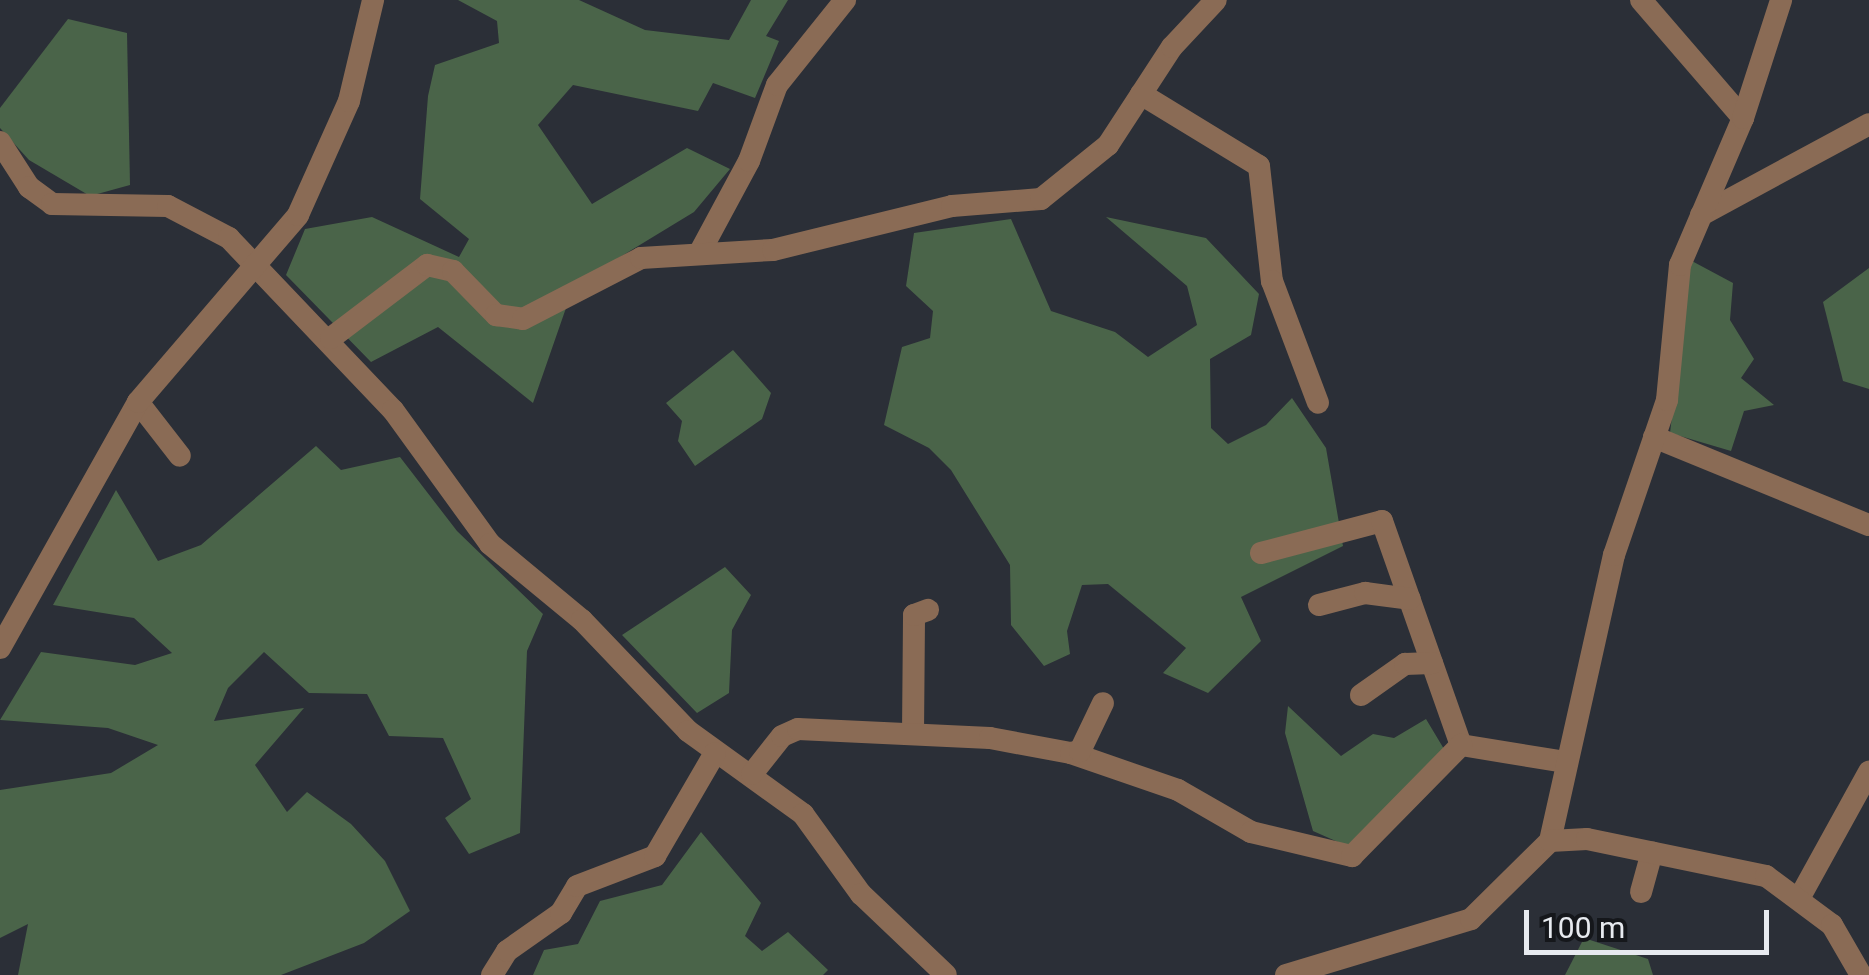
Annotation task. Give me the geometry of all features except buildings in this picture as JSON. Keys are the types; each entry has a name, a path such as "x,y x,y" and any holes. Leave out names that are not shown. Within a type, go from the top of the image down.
{"street":[{"path":"0,648 138,402 298,215 349,101 374,0"},
{"path":"700,252 749,161 776,85 844,0"},
{"path":"331,338 427,265 453,271 496,314 524,319 641,258 773,250 952,206 1040,199 1108,144 1141,94 1216,0"},
{"path":"1641,0 1743,118"},
{"path":"1286,975 1471,919 1550,841 1614,555 1667,400 1680,265 1743,118 1781,0"},
{"path":"1141,94 1259,166 1272,281 1318,403"},
{"path":"1701,215 1869,124"},
{"path":"0,142 29,186 52,204 168,206 197,216 256,263 331,338 490,544 582,620 715,753 752,774 803,814 862,894 946,975"},
{"path":"138,402 180,456"},
{"path":"1654,437 1869,524"},
{"path":"1261,554 1382,521 1461,745"},
{"path":"1319,604 1364,592 1410,599"},
{"path":"913,733 914,615 928,610"},
{"path":"1361,694 1404,664 1432,663"},
{"path":"1071,753 1080,751 1103,703"},
{"path":"752,774 790,730 913,733 1071,753 1178,790 1251,832 1352,856 1461,745"},
{"path":"1461,745 1565,762"},
{"path":"492,975 507,951 561,912 577,886 654,856 715,753"},
{"path":"1801,895 1869,772"},
{"path":"1550,841 1587,839 1766,876 1801,895 1832,925 1861,975"},
{"path":"1641,892 1652,852"}],"green space":[{"path":"458,0 579,0 645,30 729,40 751,0 788,0 766,36 779,41 755,98 713,83 698,111 573,85 538,125 592,204 687,148 730,169 694,212 574,285 533,403 438,327 371,362 286,275 305,229 372,217 459,257 469,239 420,199 428,96 435,65 499,43 497,21"},
{"path":"68,19 127,33 130,185 90,196 29,160 0,128 0,108"},
{"path":"1106,217 1206,238 1259,294 1251,335 1210,359 1211,428 1228,444 1266,425 1292,398 1326,448 1343,546 1241,597 1261,641 1208,693 1163,673 1186,648 1108,584 1082,585 1067,631 1070,654 1044,666 1011,625 1010,565 951,470 929,448 884,425 902,347 930,338 933,311 906,286 914,233 1011,219 1051,311 1115,332 1148,357 1197,325 1187,286"},
{"path":"1690,260 1733,283 1730,320 1754,359 1741,378 1774,405 1744,411 1731,451 1670,433"},
{"path":"1869,268 1869,389 1843,381 1823,302"},
{"path":"733,350 771,393 762,419 695,466 678,441 682,421 666,403"},
{"path":"316,446 341,470 400,457 457,531 543,614 527,651 520,833 469,854 445,818 471,799 443,738 389,736 367,694 309,693 264,652 228,688 214,721 304,708 255,765 287,812 307,792 351,824 385,861 410,911 364,943 281,975 18,975 28,924 0,938 0,790 111,773 158,745 108,728 0,720 41,652 135,665 172,653 134,618 53,605 116,490 158,561 201,545"},
{"path":"725,567 751,595 732,630 729,693 697,713 622,635"},
{"path":"1288,706 1341,756 1373,734 1394,738 1426,719 1444,749 1347,846 1313,831 1285,733"},
{"path":"701,832 761,903 745,936 762,951 788,932 828,970 823,975 533,975 544,950 578,944 600,901 662,885"},
{"path":"1584,938 1648,959 1653,975 1565,975"}]}
